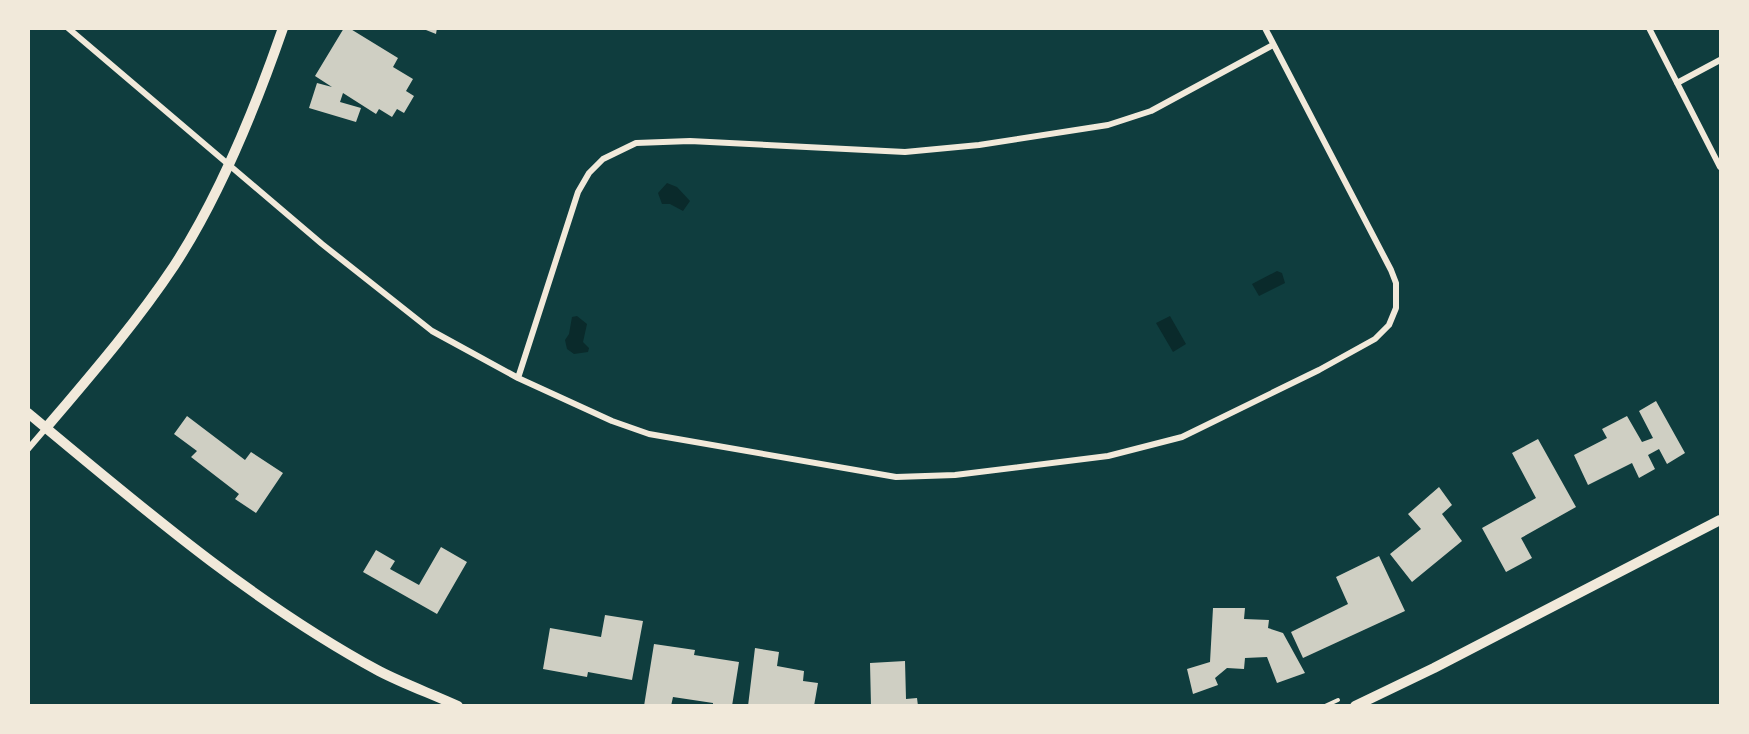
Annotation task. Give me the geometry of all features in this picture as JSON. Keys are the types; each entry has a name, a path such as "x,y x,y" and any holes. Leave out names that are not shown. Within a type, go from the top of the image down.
{"street":[{"path":"68,28 322,244 432,331 518,378 612,421 649,434 896,477 955,475 1108,456 1182,437 1319,370 1375,339 1389,325 1396,308 1396,283 1391,270 1265,28"},
{"path":"28,450 127,332 175,264 253,110 283,28"},
{"path":"1649,28 1720,167"},
{"path":"518,378 578,192 589,173 603,159 619,150 636,143 690,141 905,152 980,146 1130,120 1273,45"},
{"path":"1677,83 1720,60"},
{"path":"28,413 171,531 258,598 381,672 458,705"},
{"path":"1355,705 1425,673 1720,520"}],"water":[{"path":"667,183 677,187 690,201 683,211 670,204 662,204 658,193"},
{"path":"1277,271 1282,273 1285,283 1259,296 1252,284"},
{"path":"577,316 587,324 583,342 589,348 588,352 574,354 567,349 565,340 569,334 572,317"},
{"path":"1170,316 1186,344 1173,352 1156,323"}],"building":[{"path":"344,28 349,28 398,58 393,67 413,79 406,91 414,96 404,113 397,109 392,117 379,109 376,114 343,93 340,102 361,108 356,122 309,108 317,83 332,87 315,76"},
{"path":"421,28 437,28 436,34"},
{"path":"1656,401 1685,453 1667,464 1659,449 1648,455 1655,469 1639,478 1632,463 1588,485 1574,455 1607,438 1602,429 1627,416 1642,442 1653,438 1639,411"},
{"path":"187,416 245,460 251,452 283,473 256,513 235,499 239,494 191,457 197,451 174,434"},
{"path":"1538,439 1576,507 1521,538 1532,558 1506,572 1482,528 1536,498 1512,453"},
{"path":"1439,487 1452,505 1442,514 1462,541 1412,582 1390,554 1421,529 1408,514"},
{"path":"441,547 467,562 437,614 363,572 376,550 395,561 390,569 419,585"},
{"path":"1379,556 1405,611 1303,658 1291,632 1348,604 1336,577"},
{"path":"1213,608 1245,608 1244,619 1269,620 1268,628 1283,633 1305,673 1277,683 1267,657 1245,658 1244,669 1227,668 1215,678 1218,685 1193,694 1187,669 1210,662"},
{"path":"605,615 643,621 632,680 588,672 587,677 543,669 550,628 601,637"},
{"path":"654,644 695,650 694,655 739,662 732,706 713,706 713,703 673,697 671,706 644,706"},
{"path":"755,648 779,652 777,666 804,671 803,681 818,683 814,706 748,706"},
{"path":"905,661 906,699 917,698 918,706 871,706 870,663"}]}
